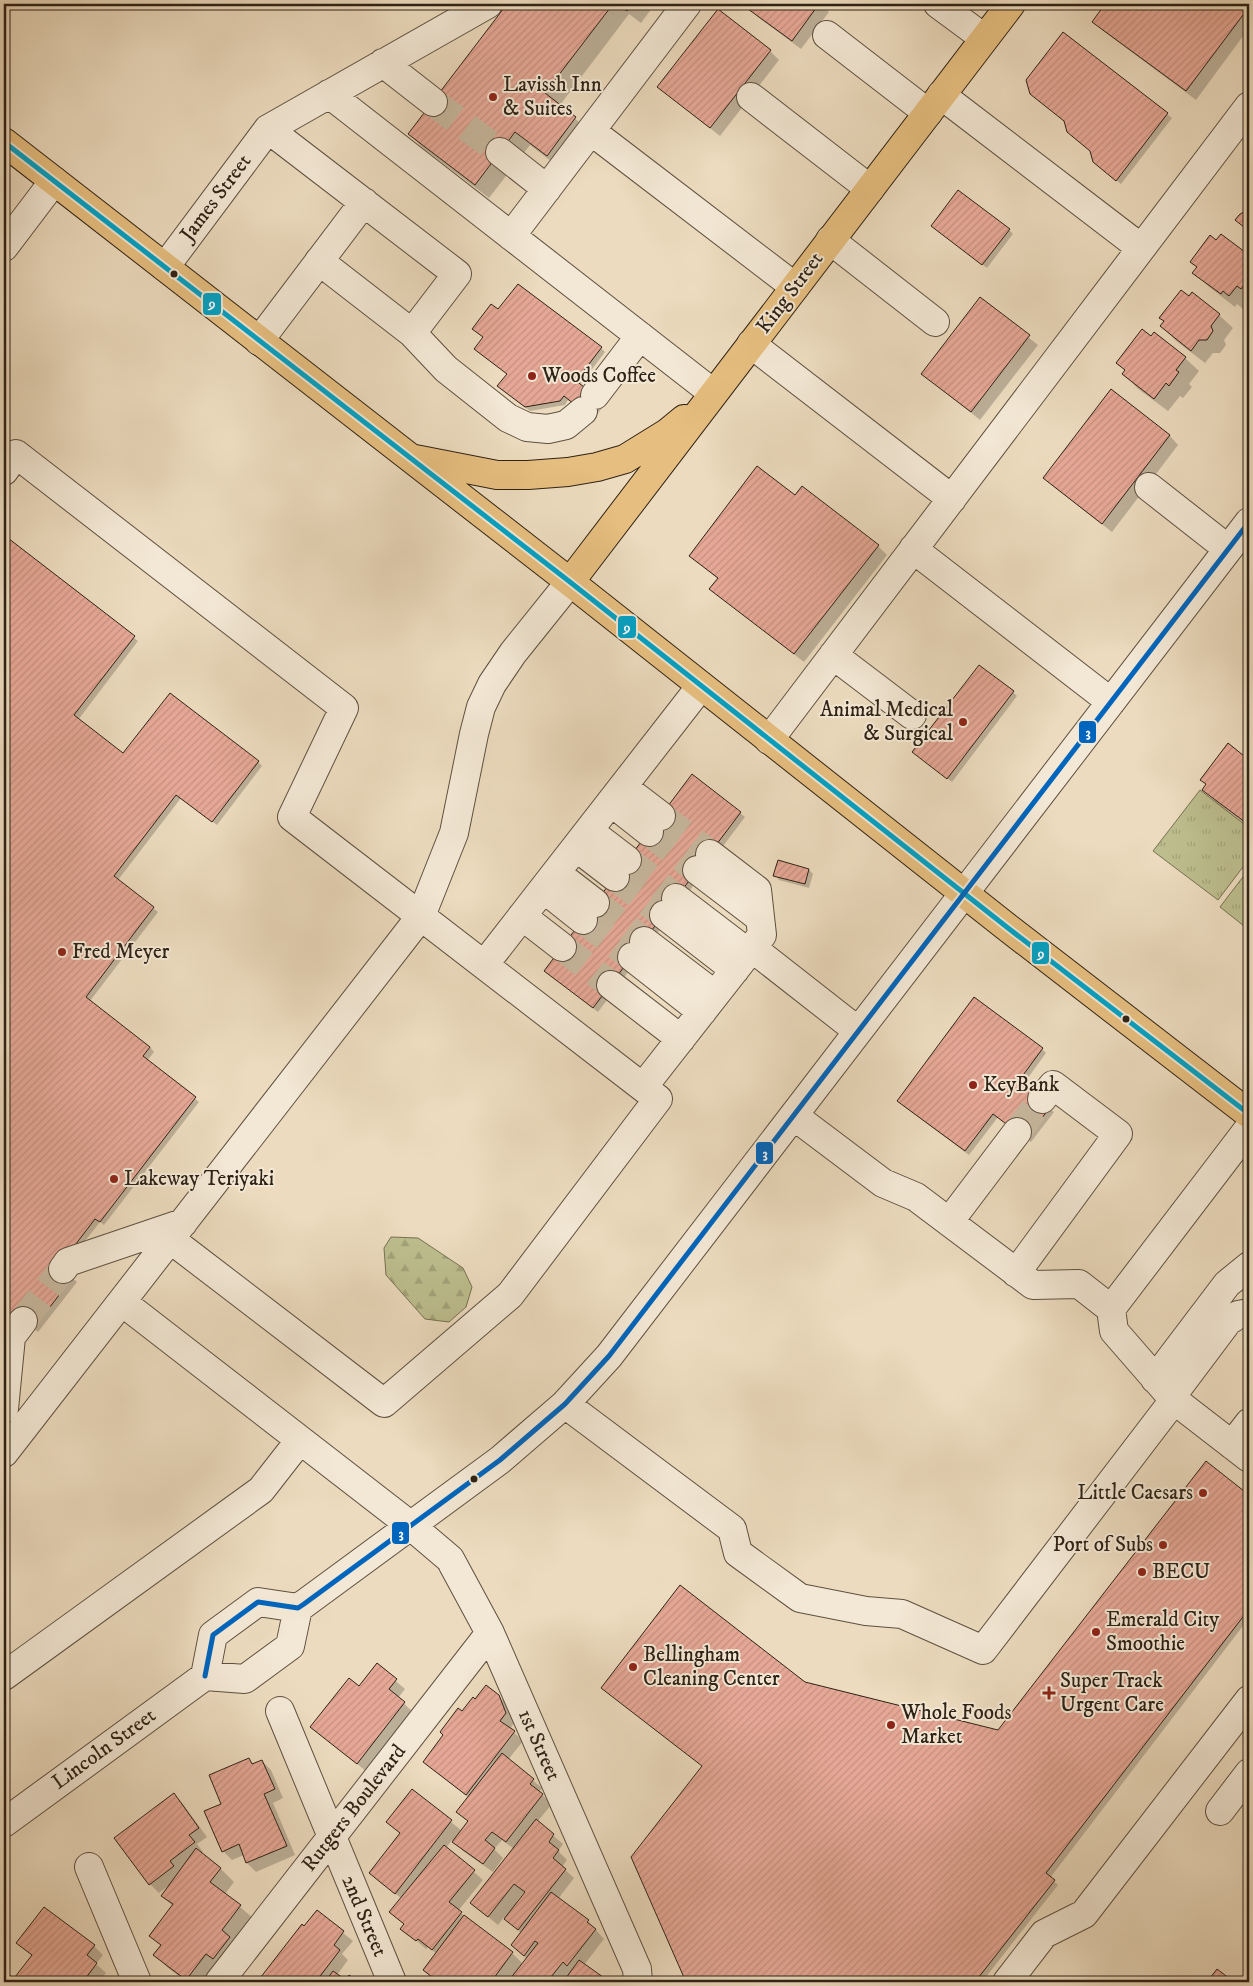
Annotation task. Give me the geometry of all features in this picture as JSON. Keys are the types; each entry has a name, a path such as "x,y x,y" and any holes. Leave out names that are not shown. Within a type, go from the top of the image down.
{"main road":[{"name":"King Street","path":"570,582 1011,4"},
{"path":"4,142 1249,1114"},
{"path":"408,457 497,475 568,472 597,467 625,458 666,433 711,397"}],"street":[{"path":"412,333 457,274 268,129 488,4"},
{"path":"511,236 687,4"},
{"path":"938,4 984,38"},
{"path":"827,35 934,104 1141,248"},
{"path":"383,63 433,102"},
{"path":"329,94 640,336 711,397"},
{"path":"751,97 870,188"},
{"path":"769,740 1249,106"},
{"name":"James Street","path":"164,267 268,129"},
{"path":"591,131 795,287"},
{"path":"500,152 547,189"},
{"path":"4,248 54,181"},
{"path":"259,341 364,202"},
{"path":"830,240 935,322"},
{"path":"319,261 412,333 446,369 508,418 527,427 548,429 566,425 589,403 640,336"},
{"path":"751,344 952,499"},
{"path":"4,471 16,454 344,708 292,817 658,1099 510,1295 384,1403 177,1231"},
{"path":"1149,488 1228,549"},
{"path":"298,1608 258,1602 213,1636 205,1676 245,1679 290,1646 298,1608 500,1460 565,1404 609,1356 1249,522"},
{"path":"913,549 1111,702"},
{"path":"4,1453 421,916 454,833 481,708 492,684 513,653 570,582"},
{"path":"833,655 912,715"},
{"path":"484,965 701,686"},
{"path":"617,795 655,824"},
{"path":"582,839 621,869"},
{"path":"643,1087 762,935 760,918 756,890 704,862 760,918"},
{"path":"550,881 589,911"},
{"path":"670,906 858,1031"},
{"path":"517,924 556,955"},
{"path":"638,949 709,1003"},
{"path":"605,993 675,1046"},
{"path":"1016,1273 1118,1134 1053,1085 1042,1100"},
{"path":"794,1116 883,1183 916,1197 1033,1286 1079,1284 1111,1309 1114,1331 1166,1392 1241,1452 1249,1423"},
{"path":"1111,1309 1249,1128"},
{"path":"949,1222 1017,1132"},
{"path":"63,1269 68,1262 177,1231"},
{"path":"1166,1392 1227,1284 1249,1266"},
{"name":"1st Street","path":"122,1302 410,1525 450,1559 490,1633 637,1969 638,1982"},
{"path":"565,1404 732,1529 738,1553 800,1598 866,1611 902,1614 983,1650 1166,1392 1228,1321 1238,1315 1249,1313"},
{"path":"4,1409 10,1337 23,1321"},
{"path":"4,1676 261,1490 300,1440"},
{"name":"Rutgers Boulevard","path":"219,1982 490,1633"},
{"name":"Lincoln Street","path":"4,1822 205,1676"},
{"path":"1007,1982 1044,1934 1084,1914 1249,1700"},
{"name":"2nd Street","path":"280,1711 392,1982"},
{"path":"1220,1811 1249,1773"},
{"path":"89,1867 136,1982"}],"green space":[{"path":"1200,790 1249,828 1249,859 1218,900 1153,851"},
{"path":"1249,869 1249,930 1220,907"},
{"path":"391,1237 418,1238 463,1268 472,1287 466,1307 449,1322 425,1319 386,1275 384,1248"}],"building":[{"name":"Lavissh Inn & Suites","path":"507,4 613,4 545,93 576,117 547,156 515,132 475,185 408,134"},
{"path":"618,4 632,4 627,11"},
{"path":"752,4 819,4 792,41 748,9"},
{"path":"1105,4 1249,4 1249,7 1186,91 1092,22"},
{"path":"718,9 771,50 710,128 657,87"},
{"path":"1063,32 1168,113 1116,181 1093,162 1090,151 1067,132 1064,121 1030,94 1026,80"},
{"path":"958,190 1010,229 982,265 931,226"},
{"path":"1249,208 1249,231 1235,220"},
{"path":"1221,234 1249,255 1247,257 1249,259 1249,269 1246,273 1249,278 1241,289 1237,286 1229,296 1223,291 1221,294 1192,273 1197,267 1190,262 1210,235 1216,240"},
{"path":"518,284 602,347 576,381 595,395 589,416 564,396 560,401 525,407 497,386 507,374 474,349 483,337 472,329 491,304 498,309"},
{"path":"1181,290 1189,296 1192,292 1220,314 1211,326 1213,331 1207,340 1199,340 1191,351 1160,326 1164,321 1159,318"},
{"path":"980,297 1030,335 971,412 921,374"},
{"path":"1142,329 1151,336 1154,332 1186,357 1176,370 1179,372 1169,386 1166,383 1154,399 1122,374 1125,370 1116,363"},
{"path":"1111,389 1170,435 1102,524 1043,478"},
{"path":"757,466 795,495 802,486 879,545 794,654 709,589 718,578 689,556"},
{"name":"Fred Meyer","path":"4,535 135,636 74,715 123,753 170,693 259,761 212,822 176,795 114,876 154,907 86,997 150,1047 143,1056 196,1097 100,1222 95,1219 59,1266 73,1277 33,1329 4,1336"},
{"name":"Animal Medical & Surgical","path":"979,665 1014,691 947,779 912,752"},
{"path":"1228,743 1249,760 1249,825 1202,790 1206,784 1200,780"},
{"path":"692,774 741,812 593,1008 544,971"},
{"path":"778,860 809,869 805,884 773,876"},
{"path":"974,997 1043,1048 1018,1082 1051,1106 1026,1139 993,1114 965,1151 897,1101"},
{"path":"1206,1461 1249,1495 1249,1609 1046,1873 1055,1880 975,1982 686,1982 631,1857 702,1766 601,1688 680,1585 805,1682 998,1730"},
{"path":"377,1663 397,1679 389,1689 405,1702 357,1764 310,1727 349,1678 359,1686"},
{"path":"486,1685 499,1695 506,1713 500,1721 515,1731 466,1795 423,1762 443,1735 440,1732 458,1708 462,1711"},
{"path":"502,1753 534,1779 530,1784 543,1794 506,1842 492,1832 485,1840 495,1848 483,1864 452,1842 468,1821 456,1812"},
{"path":"249,1758 252,1764 262,1760 275,1789 264,1794 287,1846 246,1863 239,1844 222,1852 204,1811 221,1804 209,1775"},
{"path":"412,1789 452,1820 395,1894 369,1873 400,1833 386,1822"},
{"path":"174,1793 199,1828 189,1835 195,1842 170,1861 174,1866 149,1885 114,1838"},
{"path":"536,1819 554,1834 549,1842 559,1850 553,1858 566,1869 518,1930 504,1919 525,1892 514,1884 488,1917 470,1903"},
{"path":"444,1845 475,1870 449,1902 462,1912 432,1950 418,1939 416,1941 400,1929 404,1924 389,1912"},
{"path":"196,1848 221,1868 210,1882 241,1905 222,1930 230,1937 213,1959 206,1954 186,1980 153,1955 161,1945 149,1936 173,1904 161,1896"},
{"path":"551,1892 589,1920 587,1922 596,1929 567,1966 563,1962 547,1982 514,1982 510,1979 538,1943 535,1941 524,1956 511,1945"},
{"path":"44,1907 95,1945 87,1955 97,1963 83,1982 21,1982 15,1977 32,1955 16,1943"},
{"path":"317,1910 344,1931 334,1945 340,1950 318,1979 322,1982 257,1982 302,1924 304,1926"},
{"path":"464,1915 513,1952 491,1982 435,1982 436,1980 423,1970"},
{"path":"579,1960 610,1982 563,1982"},
{"path":"1217,1969 1234,1982 1207,1982"},
{"path":"4,1971 19,1982 4,1982"},
{"path":"333,1971 346,1980 349,1975 359,1982 325,1982"}],"tunnel":[{"path":"433,102 500,152"},
{"path":"661,816 710,854"},
{"path":"649,832 697,870"},
{"path":"627,860 676,898"},
{"path":"615,877 664,915"},
{"path":"595,903 644,941"},
{"path":"583,920 632,957"},
{"path":"562,947 611,985"},
{"path":"1017,1132 1042,1099"},
{"path":"23,1321 63,1269"}],"transit line":[{"name":"9","path":"4,142 570,582 1008,928 1249,1114"},
{"name":"3","path":"205,1676 213,1635 258,1602 298,1608 304,1604 500,1460 565,1404 609,1356 1249,522"}],"place":[{"name":"Lavissh Inn & Suites","path":"493,97"},
{"name":"Woods Coffee","path":"532,376"},
{"name":"Animal Medical & Surgical","path":"963,722"},
{"name":"Fred Meyer","path":"62,952"},
{"name":"KeyBank","path":"973,1085"},
{"name":"Lakeway Teriyaki","path":"114,1179"},
{"name":"Little Caesars","path":"1203,1493"},
{"name":"Port of Subs","path":"1163,1545"},
{"name":"BECU","path":"1142,1572"},
{"name":"Emerald City Smoothie","path":"1096,1632"},
{"name":"Bellingham Cleaning Center","path":"633,1667"},
{"name":"Super Track Urgent Care","path":"1049,1693"},
{"name":"Whole Foods Market","path":"891,1725"}]}
